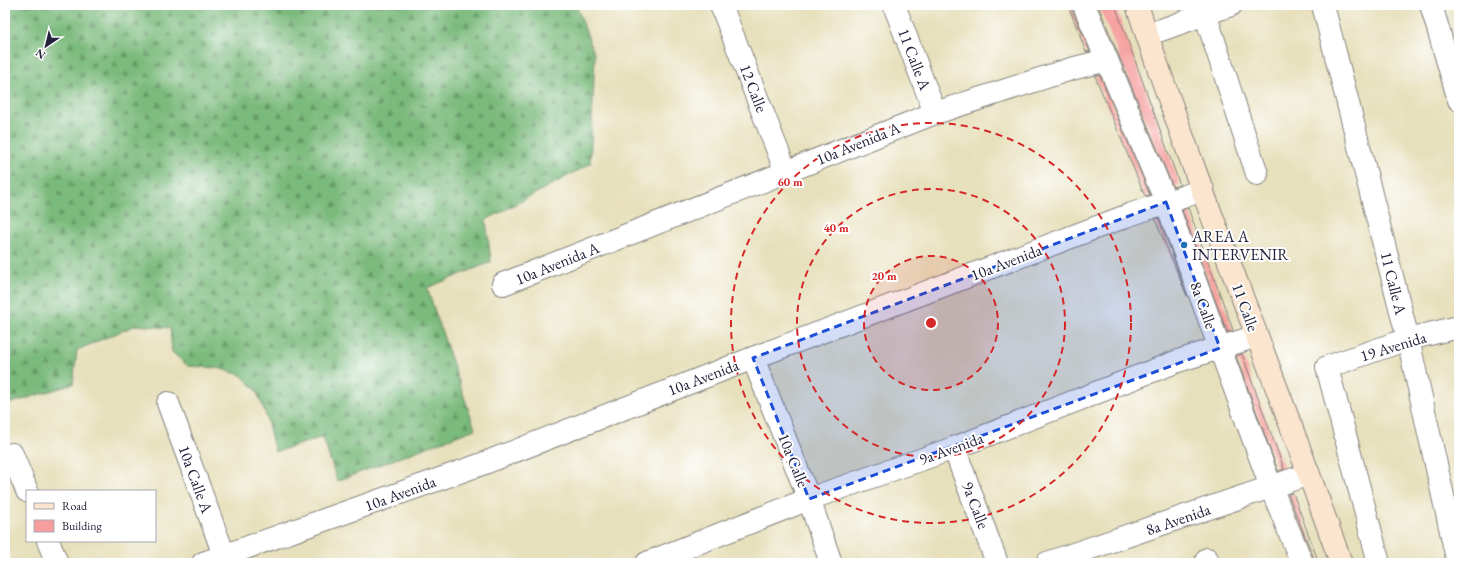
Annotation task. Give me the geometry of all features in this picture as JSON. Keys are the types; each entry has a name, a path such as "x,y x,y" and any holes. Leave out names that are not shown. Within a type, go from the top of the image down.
{"street":[{"name":"12 Calle","path":"721,5 786,172"},
{"name":"11 Calle A","path":"894,5 935,113"},
{"name":"8a Calle","path":"1084,5 1166,202 1271,487 1302,563"},
{"name":"11 Calle","path":"1137,5 1203,190 1341,563"},
{"path":"1147,35 1205,13 1231,5"},
{"name":"11 Calle A","path":"1323,5 1408,339 1458,563"},
{"path":"1431,5 1459,100"},
{"path":"1205,13 1257,174"},
{"name":"10a Avenida A","path":"503,284 935,113 1071,69 1107,60"},
{"name":"10a Avenida","path":"203,563 482,464 753,358 1129,215 1203,190"},
{"name":"19 Avenida","path":"1379,563 1327,367 1408,339 1459,327"},
{"name":"9a Avenida","path":"647,563 809,499 954,448 1178,361 1257,336"},
{"name":"10a Calle","path":"753,358 809,499 831,563"},
{"name":"10a Calle A","path":"168,403 224,555"},
{"name":"9a Calle","path":"954,448 997,563"},
{"path":"12,454 27,490"},
{"name":"8a Avenida","path":"1047,563 1309,474"},
{"path":"48,542 57,563"}],"highlighted area":[{"path":"1166,202 1220,348 809,499 753,358"}],"green space":[{"path":"5,5 576,5 595,56 590,164 486,220 491,262 427,288 475,429 337,481 323,437 275,452 265,412 256,390 241,375 218,368 188,366 172,352 170,328 136,325 77,350 73,384 5,405"}],"building":[{"path":"1068,5 1072,5 1072,10 1090,51 1086,52"},
{"path":"1098,5 1115,5 1180,185 1173,187"},
{"path":"1100,75 1150,195 1145,196 1095,76"},
{"path":"1188,208 1233,330 1227,332 1182,210"},
{"path":"1159,218 1187,296 1155,219"},
{"path":"1242,354 1284,469 1278,471 1236,356"},
{"path":"1293,493 1319,563 1314,563 1314,558 1288,494"}],"place":[{"name":"AREA A INTERVENIR","path":"1184,245"}]}
